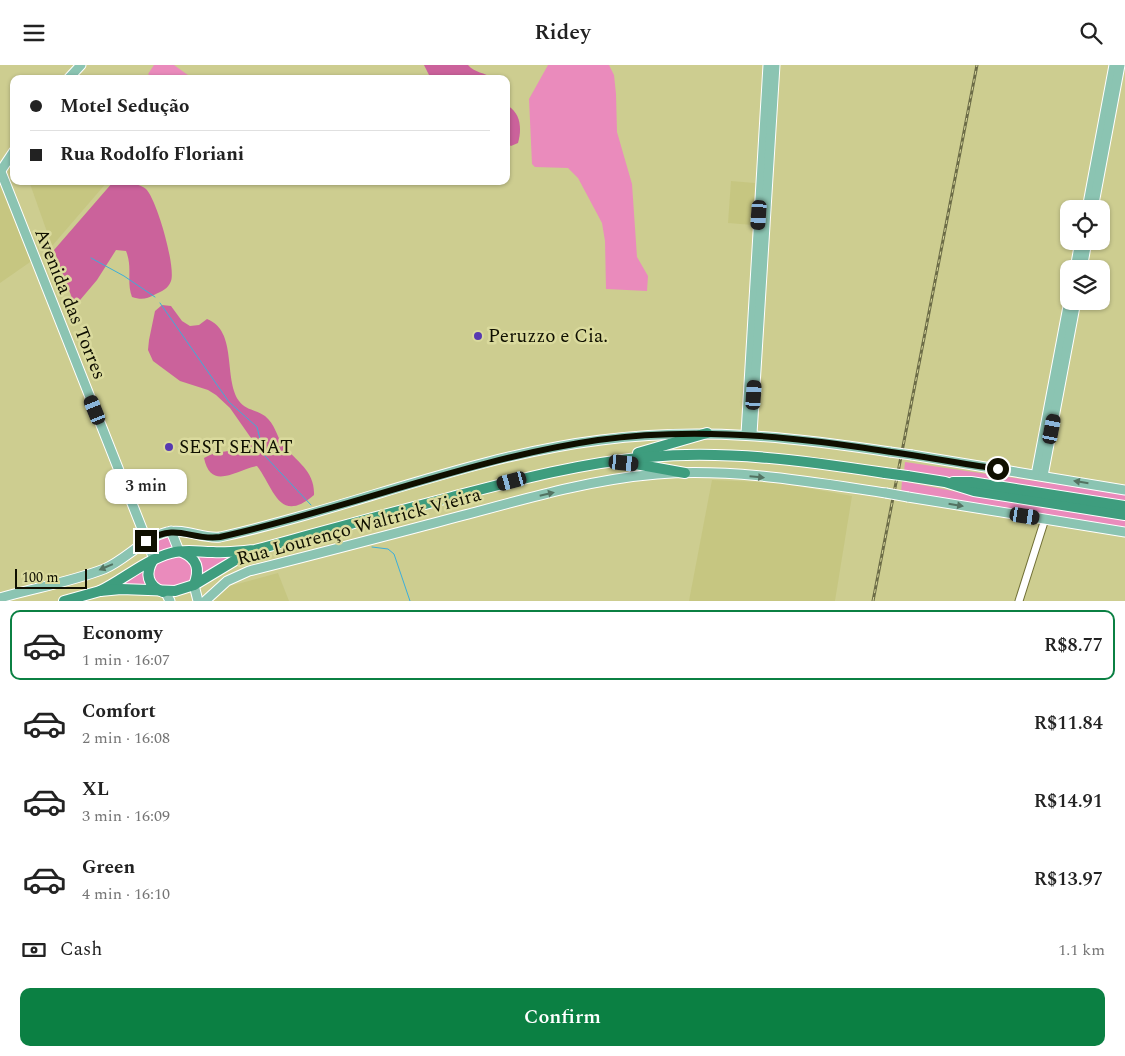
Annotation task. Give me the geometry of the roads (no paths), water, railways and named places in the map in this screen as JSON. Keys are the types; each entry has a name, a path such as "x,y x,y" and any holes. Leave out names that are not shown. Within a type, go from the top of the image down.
{"highway":[{"path":"616,460 707,433"},
{"path":"64,601 100,591 120,582 154,559 179,551 230,553 255,549 531,476 616,460 677,456 748,455 945,482 974,491 1125,515"},
{"path":"592,463 624,463 685,473"},
{"path":"945,482 971,482 1125,506"},
{"path":"100,591 131,589 168,597 194,585 255,549"},
{"path":"179,551 195,561 198,568 194,585"},
{"path":"154,559 148,568 151,584 168,597"}],"main road":[{"path":"72,75 81,65"},
{"path":"749,434 768,65"},
{"path":"749,434 775,65"},
{"path":"1089,200 1114,65"},
{"path":"1095,200 1120,65"},
{"path":"0,172 10,157"},
{"name":"Avenida das Torres","path":"0,172 154,559"},
{"path":"1040,476 1068,310"},
{"path":"1040,476 1074,310"},
{"path":"0,598 104,569 131,553 146,541 171,531 204,537 220,537 548,449 629,437 707,433 749,434 912,455 1125,490"},
{"name":"Rua Lourenço Waltrick Vieira","path":"205,601 227,581 258,569 544,494 629,478 685,473 770,478 886,493 1125,533"},
{"path":"171,531 179,551"},
{"path":"194,585 198,601"}],"street":[{"path":"1018,601 1045,519"}],"waterway":[{"path":"91,258 124,276 155,297"},
{"path":"160,303 229,402 257,427 264,455 311,505"},
{"path":"372,547 388,549 394,554 410,601"}],"railway":[{"path":"873,601 977,65"}],"place":[{"name":"Peruzzo e Cia.","path":"478,336"},
{"name":"SEST SENAT","path":"169,447"}]}
